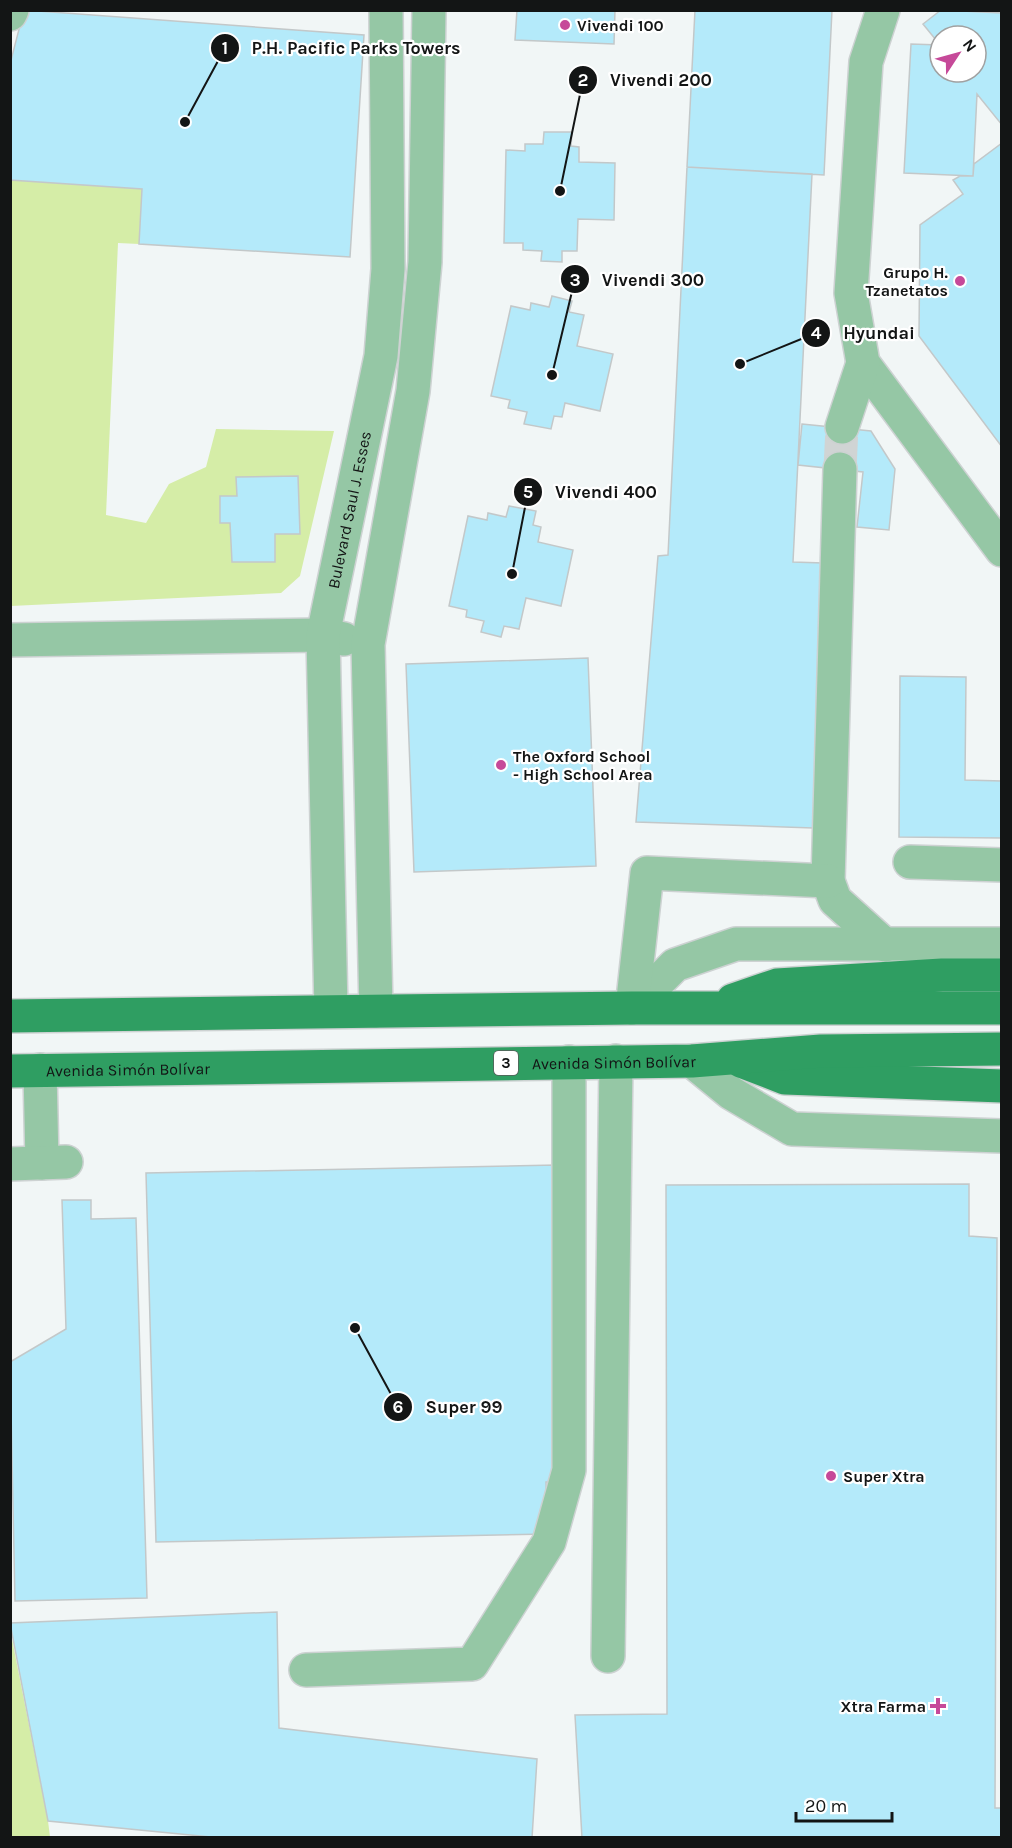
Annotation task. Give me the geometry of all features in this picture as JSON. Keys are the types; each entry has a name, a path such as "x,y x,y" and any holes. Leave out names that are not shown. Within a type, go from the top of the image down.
{"main road":[{"path":"710,1008 777,985 942,975 1002,975"},
{"path":"10,1016 632,1008 1002,1008"},
{"name":"Avenida Simón Bolívar","path":"25,1070 692,1061 737,1060 821,1051 1002,1049"},
{"path":"737,1060 785,1078 1002,1086"}],"street":[{"name":"Bulevard Saul J. Esses","path":"331,1011 323,635 381,356 388,270 386,10"},
{"path":"376,1011 368,644 414,379 425,262 429,10"},
{"path":"883,10 866,62 851,293 863,363 1002,550"},
{"path":"842,427 863,363"},
{"path":"840,469 828,882 835,900 885,945"},
{"path":"10,640 323,635 368,644"},
{"path":"910,862 1002,865"},
{"path":"632,1008 647,873 828,882"},
{"path":"632,1008 675,965 736,944 1002,944"},
{"path":"608,1656 616,1061"},
{"path":"692,1061 731,1092 792,1129 1002,1136"},
{"path":"306,1670 472,1664 549,1542 569,1470 569,1062"},
{"path":"25,1070 39,1163"}],"green space":[{"path":"10,180 142,189 139,244 118,243 106,515 146,523 169,484 206,467 216,429 334,431 300,576 281,593 11,606"},
{"path":"10,1629 48,1821 50,1837 11,1837"}],"building":[{"path":"24,10 364,35 350,257 139,244 142,189 10,180 10,64"},
{"name":"Vivendi 100","path":"517,10 615,10 614,44 515,40"},
{"path":"695,10 832,10 824,175 687,167"},
{"path":"941,10 1002,13 1002,125 977,94 973,176 904,173 911,44 928,45 928,84 988,84 988,24 928,24 928,30 923,24"},
{"path":"544,132 572,132 571,146 579,147 579,162 615,163 614,220 578,219 577,251 562,251 562,262 541,261 542,251 523,250 523,243 504,243 506,150 525,151 525,144 543,144"},
{"name":"Grupo H. Tzanetatos","path":"1002,143 1002,447 919,336 920,225 963,194 953,180 960,176 973,176 974,164"},
{"path":"687,167 812,174 793,562 823,563 813,828 636,822 658,556 668,555"},
{"path":"552,296 572,301 569,312 584,315 577,346 613,354 600,411 565,403 562,417 554,416 551,429 524,424 527,412 508,408 510,400 491,396 511,306 530,310 531,303 549,307"},
{"path":"802,424 871,431 895,469 889,530 857,527 863,472 798,465"},
{"path":"298,476 300,534 275,534 275,562 232,562 230,523 220,523 220,496 237,496 236,477"},
{"path":"509,506 536,511 533,525 541,527 538,542 573,550 561,606 526,598 519,629 504,626 501,637 481,632 484,621 466,617 467,610 449,606 468,516 487,520 488,513 506,517"},
{"name":"The Oxford School - High School Area","path":"588,658 596,866 414,872 406,664"},
{"path":"900,676 966,677 965,780 1002,781 1002,838 899,837"},
{"path":"556,1165 564,1482 546,1482 547,1534 156,1542 146,1173"},
{"name":"Super Xtra","path":"969,1184 969,1236 997,1238 995,1808 1002,1808 1002,1838 582,1838 575,1715 667,1714 666,1185"},
{"path":"62,1200 91,1200 91,1219 136,1218 147,1598 15,1601 10,1362 66,1329"},
{"path":"277,1612 279,1728 537,1759 532,1838 221,1838 48,1821 10,1623"}],"tunnel":[{"path":"840,469 842,427"}],"place":[{"name":"Vivendi 100","path":"565,25"},
{"name":"P.H. Pacific Parks Towers","path":"185,122"},
{"name":"Vivendi 200","path":"560,191"},
{"name":"Grupo H. Tzanetatos","path":"960,281"},
{"name":"Hyundai","path":"740,364"},
{"name":"Vivendi 300","path":"552,375"},
{"name":"Vivendi 400","path":"512,574"},
{"name":"The Oxford School - High School Area","path":"501,765"},
{"name":"Super 99","path":"355,1328"},
{"name":"Super Xtra","path":"831,1476"},
{"name":"Xtra Farma","path":"938,1706"}]}
